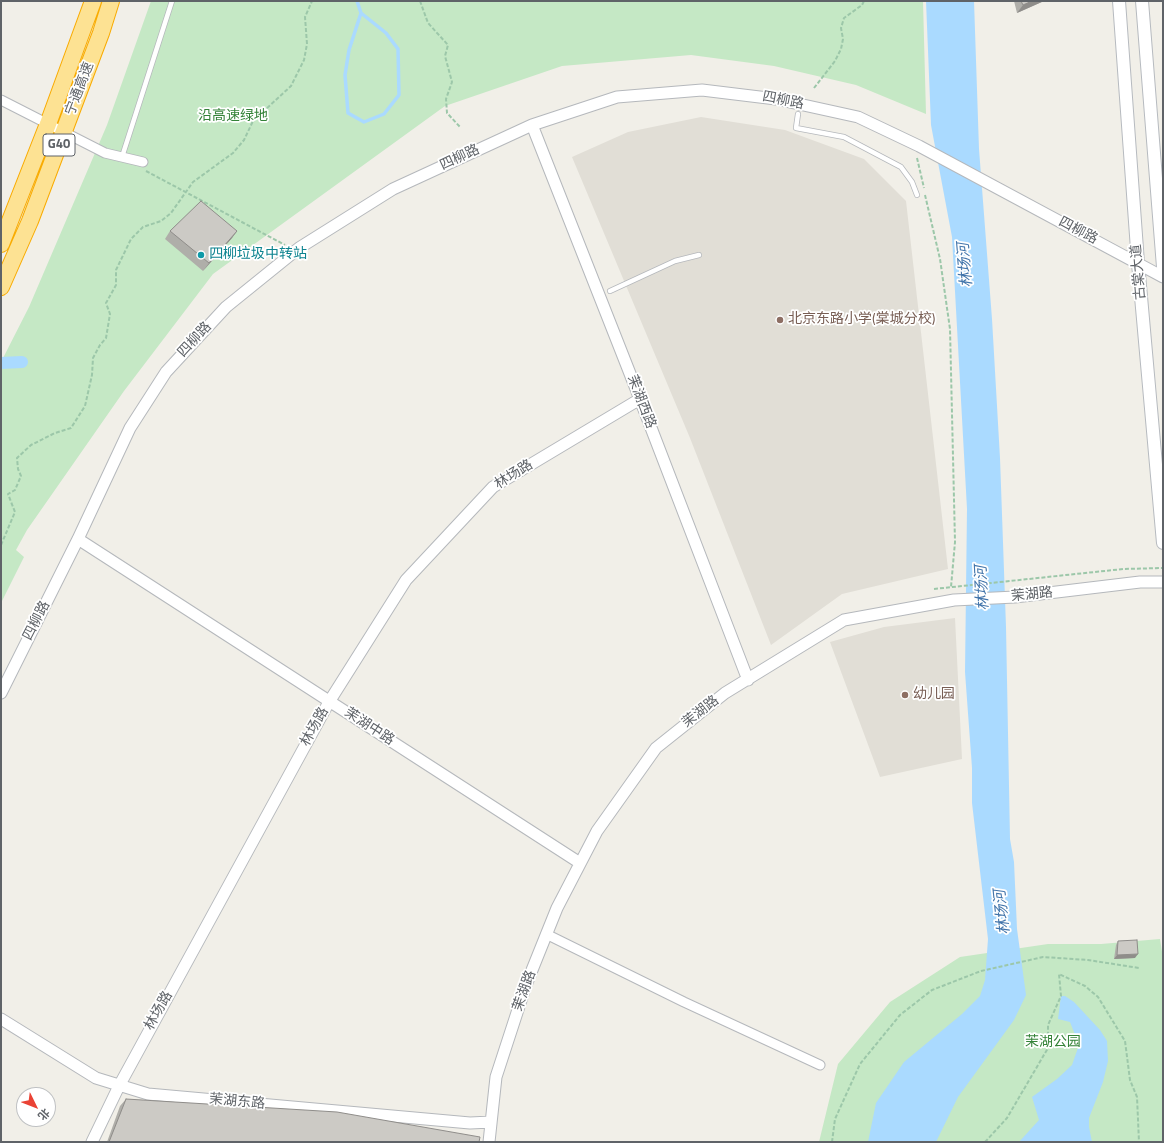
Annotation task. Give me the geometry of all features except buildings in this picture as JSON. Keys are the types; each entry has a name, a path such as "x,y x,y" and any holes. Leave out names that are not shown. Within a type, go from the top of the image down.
{"highway":[{"name":"宁通高速","path":"1,244 48,124 93,1"},
{"name":"宁通高速","path":"1,287 30,221 111,1"}],"main road":[{"name":"古棠大道","path":"1119,1 1138,263 1163,543"},
{"name":"古棠大道","path":"1142,1 1163,267"}],"street":[{"name":"四柳路","path":"1,693 78,539 130,428 166,372 226,307 294,252 392,189 532,125 617,97 702,90 776,99 858,118 916,145 1163,277"},
{"path":"1,100 105,153 142,166"},
{"name":"茉湖西路","path":"532,125 640,399 748,680"},
{"name":"林场路","path":"92,1142 119,1086 329,702 406,580 493,487 640,399"},
{"name":"茉湖中路","path":"78,539 580,863"},
{"name":"茉湖路","path":"489,1142 496,1076 526,985 556,908 597,831 656,748 725,693 844,620 954,600 1015,597 1140,582 1163,582"},
{"path":"546,934 684,1002 820,1065"},
{"name":"茉湖东路","path":"1,1018 96,1078 119,1086 155,1095 470,1123 491,1122"}],"lane":[{"path":"121,159 172,1"},
{"path":"798,114 796,128 844,137 901,167 912,182 917,195"},
{"path":"610,291 675,261 699,255"}],"path":[{"path":"1,545 9,530 15,512 8,494 15,490 21,476 18,469 17,458 31,445 55,433 72,428 85,406 92,375 93,358 100,345 106,338 110,314 106,303 116,285 116,270 130,239 143,228 162,221 171,213 193,182 233,153 244,140 252,121 291,86 304,60 307,44 305,17 312,1"},
{"path":"420,1 428,23 448,44 444,56 452,82 446,99 447,113 461,128"},
{"path":"814,88 835,61 841,49 843,39 841,28 844,18 862,5 864,1"},
{"path":"916,145 940,259 950,329 955,542 951,587"},
{"path":"142,166 249,225 294,252"},
{"path":"934,589 1123,569 1163,568"},
{"path":"832,1142 835,1119 860,1064 900,1015 932,990 980,972 1043,957 1088,960 1139,968"},
{"path":"985,1142 1007,1118 1048,1048 1048,1025 1061,996 1059,974 1085,986 1098,997 1125,1041 1130,1080 1137,1097 1139,1142"}],"shaded area":[{"name":"北京东路小学(棠城分校)","path":"701,117 785,130 864,159 906,201 948,569 842,594 771,645 690,438 572,157 628,132"},
{"name":"幼儿园","path":"955,618 962,759 880,777 830,642 884,627"}],"green space":[{"name":"沿高速绿地","path":"151,1 923,1 926,114 856,85 774,66 691,55 562,66 445,106 213,274 124,391 27,530 16,550 24,557 1,603 1,362 29,307 107,125"},
{"name":"茉湖公园","path":"1160,939 1163,958 1163,1142 819,1142 838,1064 890,1002 960,957 1048,944 1101,944"}],"water":[{"name":"林场河","path":"926,1 974,1 979,149 992,319 1000,458 1006,627 1010,839 1014,862 1017,929 1026,995 1014,1020 958,1097 936,1142 868,1142 876,1103 904,1062 962,1014 980,996 985,980 988,939 972,803 972,768 965,672 967,509 952,237 931,125"},
{"path":"1061,996 1065,996 1074,1002 1100,1030 1107,1041 1108,1061 1103,1082 1089,1118 1092,1142 1019,1142 1039,1120 1032,1097 1057,1079 1072,1065 1079,1045 1070,1022 1058,1019"}],"waterway":[{"path":"357,1 361,13 386,33 398,49 399,95 384,114 364,122 348,113 345,75 349,50 361,13"},
{"path":"1,363 22,362"}],"place":[{"name":"四柳垃圾中转站","path":"201,255"},
{"name":"北京东路小学(棠城分校)","path":"780,320"},
{"name":"幼儿园","path":"905,695"}]}
